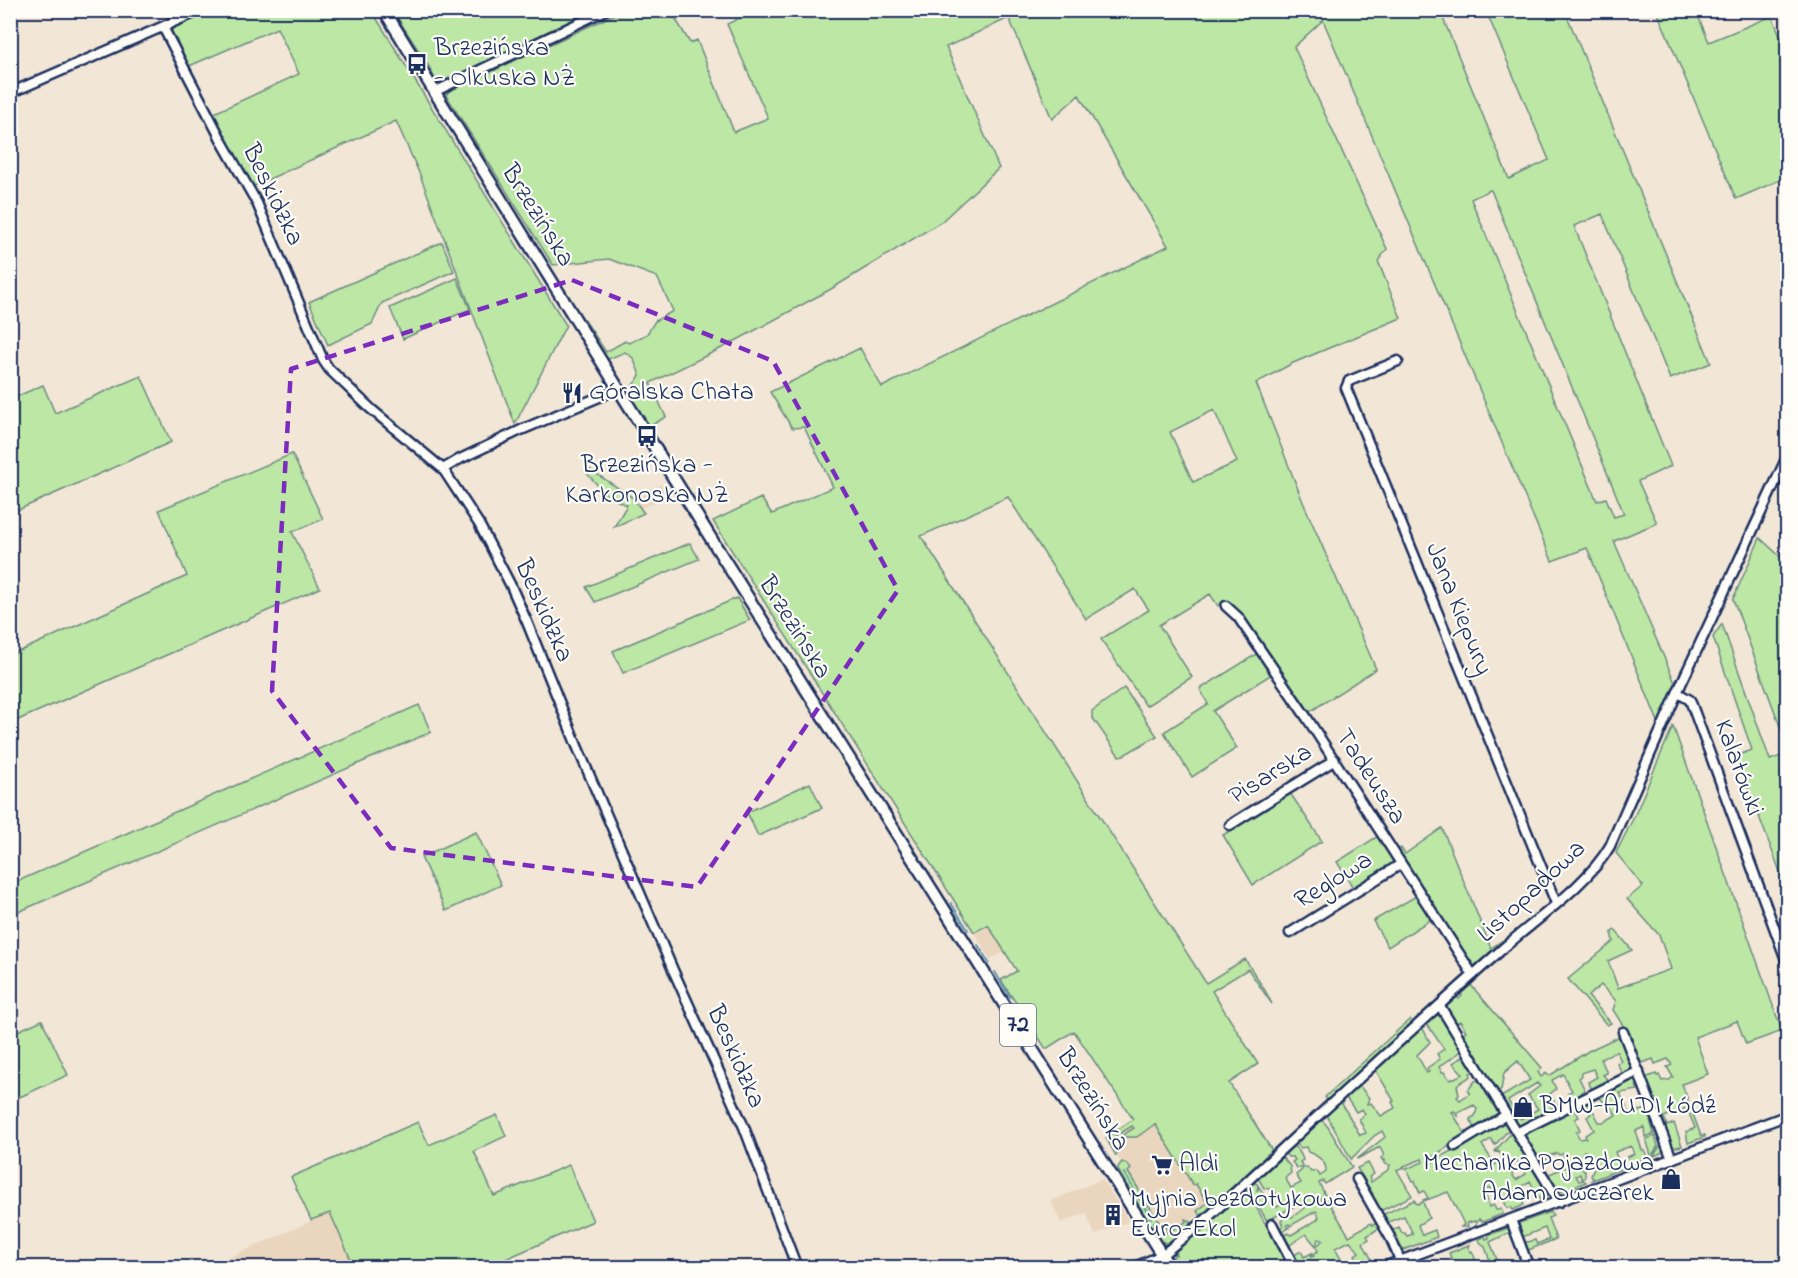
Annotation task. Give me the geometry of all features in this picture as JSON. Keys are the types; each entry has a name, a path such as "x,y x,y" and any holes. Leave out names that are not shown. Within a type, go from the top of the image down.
{"main road":[{"name":"Brzezińska","path":"384,10 618,389 1170,1268"}],"street":[{"path":"10,93 201,10"},
{"path":"434,92 606,10"},
{"name":"Beskidzka","path":"163,27 219,136 257,203 323,360 329,369 371,409 443,469 479,524 511,586 673,970 744,1127 797,1268"},
{"name":"Jana Kiepury","path":"1398,361 1348,381 1346,388 1556,903"},
{"path":"443,469 521,430 618,389"},
{"name":"Listopadowa","path":"1133,1268 1162,1255 1204,1221 1473,975 1586,876 1607,852 1788,455"},
{"name":"Tadeusza","path":"1226,606 1238,617 1335,760 1473,975"},
{"name":"Kalatówki","path":"1678,693 1690,700 1788,965"},
{"name":"Pisarska","path":"1230,825 1335,760"},
{"name":"Reglowa","path":"1290,933 1401,864"},
{"path":"1440,1006 1559,1202"},
{"path":"1623,1032 1672,1158"},
{"path":"1518,1132 1639,1071"},
{"path":"1455,1146 1506,1115"},
{"path":"1381,1268 1788,1115"},
{"path":"1357,1179 1390,1237 1400,1260"},
{"path":"1510,1220 1529,1268"},
{"path":"1272,1224 1295,1268"}],"highlighted area":[{"path":"572,280 773,361 898,590 697,887 391,848 272,691 291,369"}],"shaded area":[{"path":"664,483 671,496 641,508 632,497"},
{"path":"988,925 1005,952 990,959 974,932"},
{"path":"1152,1111 1210,1205 1168,1239 1107,1139"},
{"path":"1102,1179 1129,1221 1095,1235 1086,1213 1061,1223 1051,1201"},
{"path":"330,1213 351,1260 334,1267 205,1268"}],"green space":[{"path":"593,10 594,12 507,51 438,86 430,68 393,11"},
{"path":"213,11 372,11 566,325 515,424 420,175 396,121 254,186 251,185 212,114 299,74 277,28 187,67 171,33 173,28"},
{"path":"622,11 671,11 690,43 697,40 734,132 768,118 727,24 755,11 1440,11 1509,179 1549,160 1486,11 1565,11 1711,363 1670,379 1602,214 1574,226 1671,466 1638,481 1657,523 1614,541 1676,685 1659,724 1587,548 1552,561 1323,20 1294,47 1387,249 1378,261 1401,318 1293,363 1256,383 1303,502 1376,669 1305,715 1225,604 1218,606 1210,594 1159,625 1192,677 1146,706 1101,639 1149,610 1135,589 1086,619 1008,497 921,536 1206,983 1245,959 1272,1004 1248,969 1212,991 1258,1064 1229,1083 1273,1152 1206,1215 1201,1216 1197,1211 1207,1203 1155,1124 1137,1137 1124,1137 1123,1135 1134,1128 1132,1126 1109,1140 1118,1152 1116,1156 1106,1138 1133,1119 1074,1031 1046,1049 1001,980 1017,971 988,925 974,932 713,521 761,498 772,514 833,487 804,427 792,428 770,392 860,348 882,387 1168,246 1079,95 1052,119 1009,18 946,47 999,168 941,222 831,289 728,345 650,383 666,417 648,427 633,405 635,404 630,390 640,375 633,358 625,352 606,360 582,321 584,319 606,352 625,341 629,343 647,334 655,321 673,311 657,277 609,259 553,265 446,95 449,91","holes":["1491,190 1624,514 1614,517 1606,498 1597,501 1471,199","1214,410 1237,462 1193,482 1170,432"]},
{"path":"1657,11 1696,11 1709,42 1772,16 1787,52 1787,177 1736,199"},
{"path":"442,242 454,271 382,303 372,324 328,345 309,302"},
{"path":"457,278 470,309 403,339 390,308"},
{"path":"141,376 171,442 11,513 11,399 43,385 55,413"},
{"path":"292,454 323,519 292,532 320,588 11,723 11,655 187,576 159,510"},
{"path":"589,469 632,497 644,513 614,527 627,505 607,496 585,471"},
{"path":"1760,538 1785,561 1787,567 1787,745 1733,599"},
{"path":"690,543 699,559 595,602 586,587"},
{"path":"737,598 750,620 623,673 613,651"},
{"path":"1722,624 1770,760 1787,754 1787,890 1736,756 1752,750 1713,637"},
{"path":"1258,653 1272,674 1213,711 1237,748 1192,777 1164,732 1208,704 1200,689"},
{"path":"1124,688 1157,736 1119,756 1092,717 1092,711"},
{"path":"419,705 431,732 11,915 11,884"},
{"path":"1673,726 1782,1031 1746,1044 1737,1021 1695,1037 1708,1074 1682,1084 1701,1136 1705,1135 1705,1137 1688,1143 1686,1132 1695,1128 1687,1108 1664,1117 1667,1126 1674,1123 1682,1146 1671,1148 1645,1078 1656,1074 1662,1081 1669,1080 1673,1077 1667,1067 1672,1065 1668,1059 1655,1064 1653,1059 1640,1064 1626,1030 1613,1010 1616,1001 1601,985 1588,996 1611,1023 1607,1025 1568,979 1614,941 1612,932 1615,930 1632,950 1608,961 1618,988 1671,969 1659,935 1627,899 1643,886 1616,853"},
{"path":"810,783 822,808 758,836 747,812"},
{"path":"1290,793 1322,841 1253,885 1223,835"},
{"path":"1442,828 1491,948 1506,938 1474,967 1398,855 1398,850 1401,848 1405,854"},
{"path":"476,832 501,885 446,911 421,857"},
{"path":"1378,836 1393,861 1354,889 1337,862"},
{"path":"1418,895 1433,918 1388,947 1373,921"},
{"path":"1483,970 1484,972 1470,984 1542,1068 1538,1072 1541,1077 1546,1073 1549,1076 1590,1050 1622,1035 1632,1069 1623,1075 1617,1063 1621,1061 1616,1051 1601,1059 1607,1073 1603,1075 1610,1082 1593,1091 1588,1082 1597,1077 1593,1069 1581,1073 1582,1076 1579,1078 1585,1090 1582,1092 1584,1095 1571,1104 1568,1093 1572,1091 1563,1074 1552,1080 1556,1089 1550,1094 1556,1105 1562,1102 1562,1107 1518,1128 1514,1122 1518,1116 1521,1119 1538,1109 1528,1095 1540,1086 1537,1083 1508,1101 1515,1111 1508,1113 1501,1097 1530,1080 1518,1061 1504,1073 1501,1090 1495,1092 1462,1034 1466,1031 1460,1021 1455,1024 1445,1009 1447,1003 1455,995 1459,999 1462,996 1459,992"},
{"path":"1434,1015 1443,1018 1463,1050 1439,1067 1442,1072 1450,1080 1463,1074 1453,1063 1466,1055 1475,1070 1470,1073 1471,1076 1457,1085 1459,1095 1457,1097 1460,1100 1470,1093 1468,1090 1475,1081 1481,1079 1502,1114 1477,1128 1470,1119 1475,1116 1477,1109 1474,1105 1458,1113 1458,1116 1454,1111 1452,1112 1464,1132 1468,1134 1429,1159 1430,1163 1506,1119 1511,1127 1495,1145 1491,1139 1482,1145 1495,1165 1504,1159 1498,1151 1495,1151 1513,1131 1528,1154 1508,1168 1516,1180 1526,1174 1524,1170 1534,1164 1552,1194 1540,1200 1530,1181 1516,1190 1524,1205 1513,1210 1511,1207 1507,1208 1501,1193 1494,1194 1490,1188 1485,1190 1489,1207 1494,1205 1496,1210 1501,1208 1503,1214 1482,1222 1479,1219 1476,1224 1475,1221 1467,1223 1468,1227 1461,1227 1464,1224 1448,1192 1423,1200 1428,1198 1424,1191 1420,1193 1406,1169 1423,1162 1422,1159 1404,1166 1405,1169 1403,1167 1397,1170 1412,1196 1380,1211 1371,1197 1373,1194 1357,1168 1368,1163 1374,1174 1369,1177 1371,1182 1389,1169 1390,1165 1385,1164 1385,1160 1381,1158 1384,1156 1380,1147 1357,1159 1385,1137 1382,1131 1351,1159 1326,1114 1343,1101 1342,1104 1360,1135 1366,1133 1359,1119 1365,1114 1362,1109 1356,1112 1345,1096 1359,1085 1369,1098 1367,1104 1371,1103 1381,1116 1395,1108 1392,1102 1394,1101 1375,1069 1422,1027 1430,1042 1417,1055 1427,1073 1429,1072 1427,1068 1440,1059 1437,1054 1444,1049 1427,1024"},
{"path":"1410,1019 1413,1023 1329,1102 1325,1097"},
{"path":"42,1020 68,1075 11,1101 11,1034"},
{"path":"1633,1077 1640,1083 1636,1086 1638,1090 1620,1093 1629,1113 1650,1108 1665,1151 1652,1157 1651,1155 1646,1139 1655,1136 1658,1146 1654,1155 1661,1145 1650,1120 1654,1134 1645,1137 1644,1127 1636,1131 1642,1150 1648,1159 1642,1159 1631,1165 1627,1157 1634,1154 1631,1146 1615,1152 1621,1169 1592,1180 1595,1165 1591,1154 1584,1151 1580,1158 1583,1170 1585,1170 1585,1178 1582,1179 1580,1174 1576,1176 1579,1181 1586,1182 1558,1192 1547,1175 1568,1166 1563,1154 1557,1153 1546,1157 1547,1160 1540,1164 1523,1137 1523,1132 1570,1109 1572,1112 1575,1110 1579,1117 1575,1119 1580,1130 1576,1132 1580,1139 1586,1138 1585,1135 1594,1130 1587,1117 1591,1114 1585,1105 1589,1103 1599,1122 1604,1122 1616,1115 1609,1103 1605,1105 1600,1097 1593,1101 1591,1097"},
{"path":"497,1115 506,1136 474,1151 494,1196 569,1165 593,1221 487,1267 350,1267 346,1263 351,1260 330,1213 311,1220 291,1177 418,1122 429,1145"},
{"path":"1321,1119 1352,1167 1325,1184 1323,1181 1319,1183 1325,1195 1320,1198 1322,1201 1327,1199 1349,1236 1371,1223 1372,1225 1378,1223 1381,1227 1367,1236 1369,1239 1363,1243 1373,1262 1361,1266 1355,1255 1359,1252 1350,1241 1335,1248 1345,1267 1324,1267 1320,1260 1311,1264 1308,1260 1297,1267 1292,1256 1301,1251 1304,1257 1312,1253 1311,1257 1314,1256 1313,1254 1318,1251 1316,1247 1323,1240 1318,1239 1316,1246 1306,1234 1287,1247 1282,1236 1288,1233 1291,1235 1317,1220 1319,1217 1316,1211 1290,1226 1287,1225 1289,1228 1280,1233 1283,1226 1281,1221 1305,1208 1302,1202 1267,1221 1249,1190 1255,1182 1258,1185 1257,1191 1259,1187 1263,1193 1261,1197 1265,1197 1272,1206 1277,1207 1283,1203 1275,1192 1264,1188 1258,1178 1282,1157 1290,1166 1291,1173 1285,1178 1291,1188 1301,1183 1296,1175 1302,1168 1297,1168 1292,1162 1295,1160 1293,1157 1288,1157 1285,1153 1292,1146 1300,1154 1303,1160 1300,1162 1304,1168 1307,1167 1311,1172 1317,1171 1320,1176 1326,1172 1325,1165 1320,1159 1308,1152 1306,1147 1300,1148 1296,1142"},
{"path":"1122,1162 1131,1169 1128,1172 1162,1227 1167,1225 1166,1233 1169,1226 1172,1230 1186,1222 1185,1219 1191,1221 1185,1231 1174,1240 1167,1244 1162,1241 1165,1246 1161,1244 1118,1170"},
{"path":"1245,1191 1248,1192 1266,1225 1270,1227 1291,1267 1179,1267 1173,1257 1174,1254 1176,1255 1175,1252"},
{"path":"1414,1200 1417,1204 1423,1202 1429,1218 1418,1225 1422,1235 1435,1230 1437,1237 1403,1250 1391,1231 1399,1227 1407,1236 1413,1234 1404,1216 1388,1222 1384,1214"},
{"path":"1551,1212 1553,1216 1548,1218 1556,1239 1526,1251 1523,1241 1535,1240 1537,1244 1549,1239 1545,1228 1522,1237 1519,1223"},
{"path":"1508,1228 1511,1232 1490,1242 1500,1267 1455,1267 1449,1253 1471,1244 1468,1246 1476,1261 1482,1266 1491,1264 1485,1247 1478,1240 1485,1236 1486,1239 1489,1238 1488,1235"}],"waterway":[{"path":"951,903 968,930"},
{"path":"978,945 989,963"},
{"path":"995,972 1010,997"},
{"path":"1124,1173 1151,1218"}],"place":[{"name":"Brzezińska - Olkuska NŻ","path":"417,64"},
{"name":"Góralska Chata","path":"572,393"},
{"name":"Brzezińska - Karkonoska NŻ","path":"647,436"},
{"name":"BMW-AUDI Łódź","path":"1523,1107"},
{"name":"Aldi","path":"1162,1165"},
{"name":"Mechanika Pojazdowa Adam Owczarek","path":"1671,1179"},
{"name":"Myjnia bezdotykowa Euro-Ekol","path":"1113,1215"}]}
